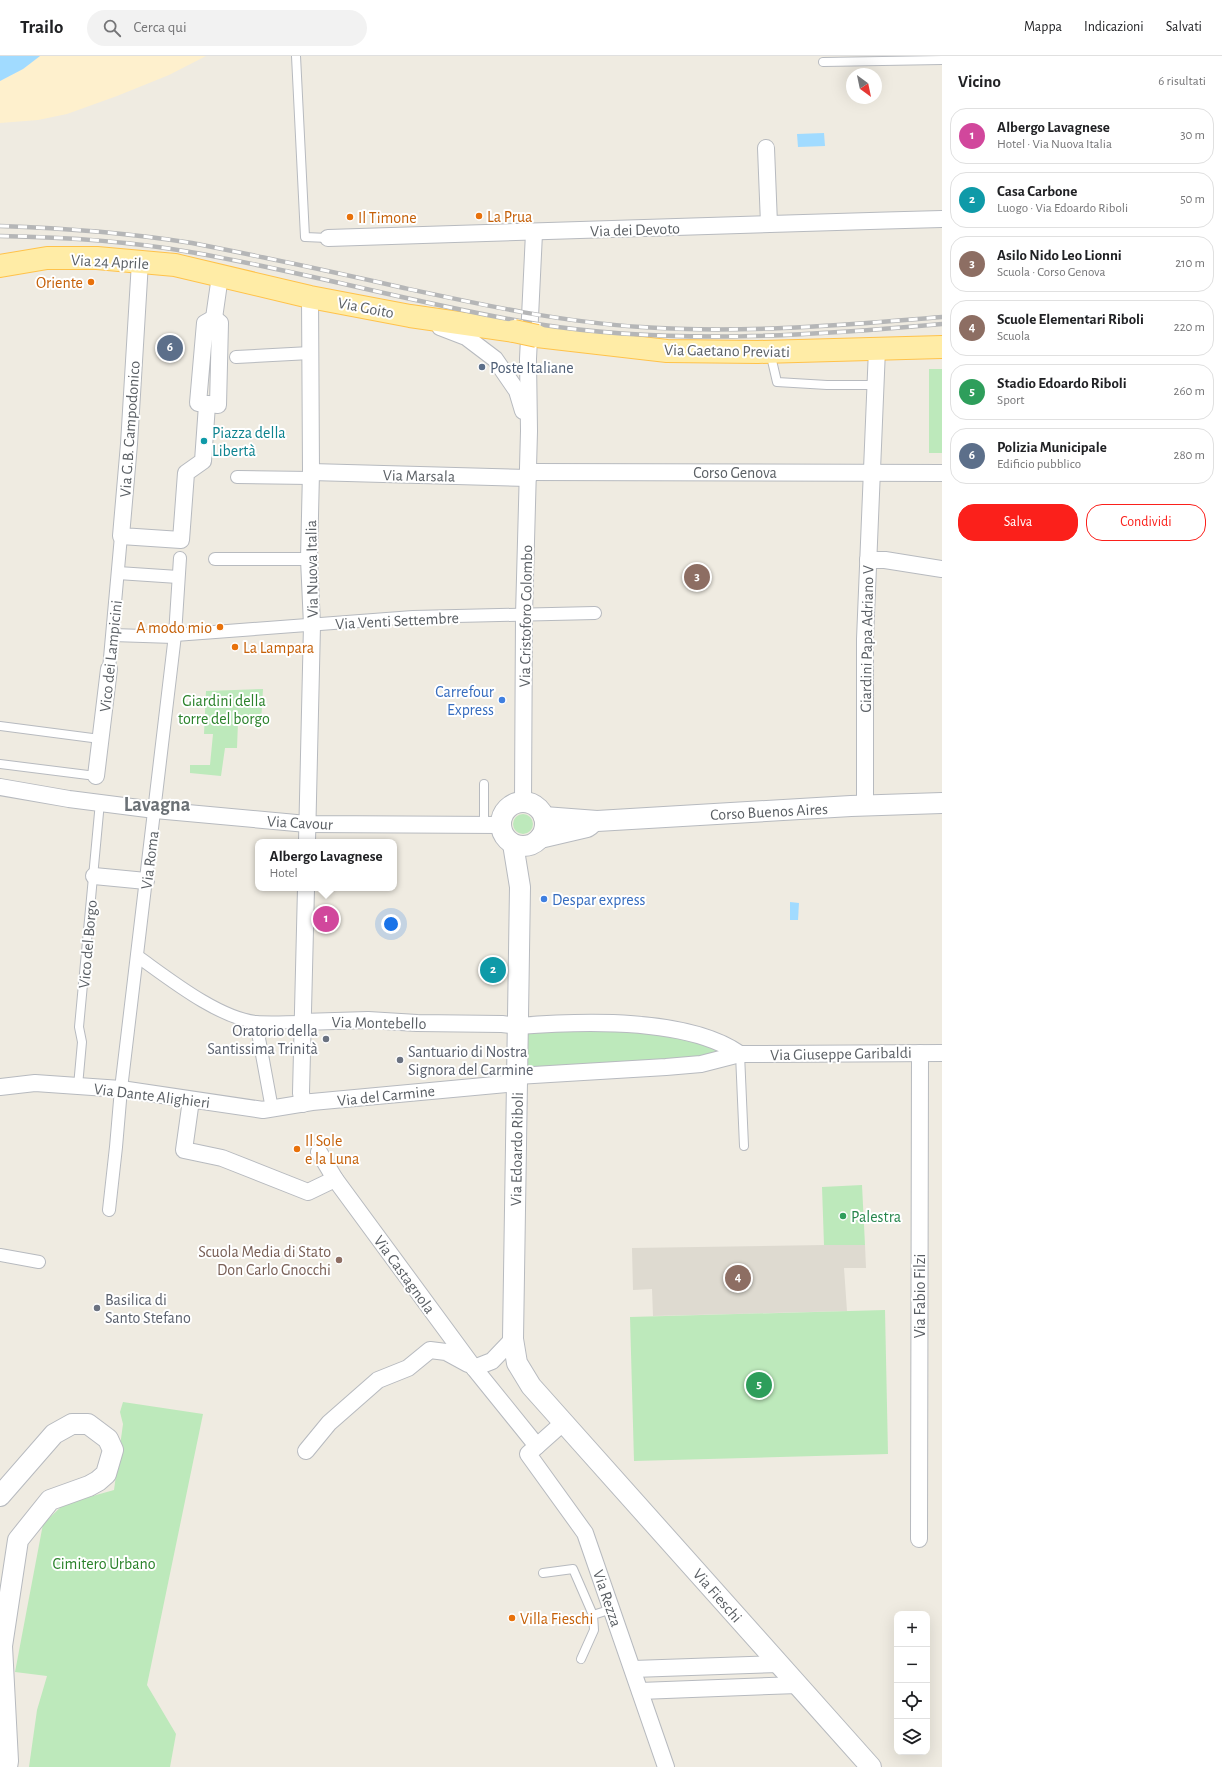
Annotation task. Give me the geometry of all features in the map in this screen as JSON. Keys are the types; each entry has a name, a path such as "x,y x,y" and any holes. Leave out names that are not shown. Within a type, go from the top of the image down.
{"main road":[{"name":"Via 24 Aprile","path":"0,266 47,258 97,258 175,265 220,276"},
{"name":"Via Goito","path":"220,276 410,316 514,332"},
{"name":"Via Gaetano Previati","path":"514,332 667,351 770,352 942,347"}],"street":[{"path":"766,148 769,224"},
{"name":"Via dei Devoto","path":"328,238 942,220"},
{"name":"Via Cristoforo Colombo","path":"523,802 524,615 529,431 528,359 534,233"},
{"name":"Via G.B. Campodonico","path":"121,536 129,444 140,262"},
{"path":"121,536 181,540 186,473 204,461 207,405 198,403 205,323 217,320 220,276"},
{"name":"Via Nuova Italia","path":"307,839 312,625 309,559 311,475 310,296"},
{"name":"Via Cristoforo Colombo","path":"410,316 466,337 495,359 517,391 529,431"},
{"name":"Via Cristoforo Colombo","path":"529,431 536,414 537,336"},
{"name":"Giardini Papa Adriano V","path":"865,806 865,647 871,472 874,459 877,349"},
{"path":"236,357 310,353"},
{"name":"Corso Genova","path":"528,475 871,472 942,473"},
{"path":"237,477 311,475"},
{"name":"Via Marsala","path":"311,475 528,475"},
{"name":"Vico dei Lampicini","path":"96,776 113,635 121,536"},
{"name":"Via Roma","path":"109,1210 116,1147 120,1090 175,636 180,558"},
{"path":"214,559 309,559"},
{"path":"868,560 885,560 942,569"},
{"path":"118,573 178,577"},
{"name":"Via Venti Settembre","path":"113,635 175,636 413,616 595,613"},
{"name":"Via Cavour","path":"0,787 69,799 155,810 307,824 493,825"},
{"path":"523,802 539,808 544,817 545,825 528,842 507,839 503,833 493,825 507,809 514,804 523,802"},
{"name":"Corso Buenos Aires","path":"544,817 597,821 942,803"},
{"name":"Corso Buenos Aires","path":"528,842 587,828 597,821"},
{"name":"Via Edoardo Riboli","path":"528,842 520,887 513,1339 517,1363 528,1380 564,1422"},
{"path":"94,876 146,881"},
{"path":"303,1104 301,1093 306,891"},
{"name":"Via Montebello","path":"137,956 180,987 226,1013 256,1022 368,1020 502,1024 518,1026 628,1022 697,1034 731,1048 740,1054"},
{"path":"256,1022 272,1108"},
{"name":"Via Fabio Filzi","path":"919,1539 920,1053"},
{"name":"Via Giuseppe Garibaldi","path":"740,1054 942,1053"},
{"name":"Via del Carmine","path":"303,1104 517,1080 701,1064 740,1054"},
{"name":"Via Dante Alighieri","path":"0,1087 35,1084 78,1086 120,1090 263,1110 303,1104"},
{"path":"191,1100 184,1150 222,1158 308,1192 335,1179"},
{"name":"Via Castagnola","path":"319,1152 335,1179 474,1368 537,1446"},
{"path":"0,1255 39,1262"},
{"path":"306,1451 329,1423 378,1380 408,1368 430,1350 446,1352 474,1368 492,1361 513,1339"},
{"path":"537,1446 564,1422"},
{"name":"Via Fieschi","path":"564,1422 872,1767"},
{"path":"0,1496 54,1434 72,1424 88,1424 108,1438 113,1450 106,1474 89,1486 50,1500 18,1540 2,1646 8,1761 6,1767"},
{"name":"Via Rezza","path":"537,1446 528,1454 585,1533 666,1767"},
{"path":"633,1669 780,1664"},
{"path":"640,1691 798,1685"}],"lane":[{"path":"296,56 305,237 328,238"},
{"path":"823,62 942,60"},
{"path":"770,352 777,382 827,385 876,385"},
{"path":"0,726 100,739"},
{"path":"0,764 96,776"},
{"path":"484,784 493,825"},
{"name":"Vico del Borgo","path":"78,1086 82,1042 79,1027 100,802"},
{"path":"740,1054 744,1146"},
{"path":"543,1572 573,1569 593,1615 594,1630 581,1659"},
{"path":"593,1615 612,1609"}],"shaded area":[{"path":"865,1245 866,1268 844,1268 847,1311 653,1316 652,1289 633,1290 632,1248"}],"green space":[{"path":"929,369 942,369 942,453 929,453"},
{"name":"Giardini della torre del borgo","path":"263,689 261,723 238,722 237,748 225,748 221,776 190,773 190,765 210,765 213,734 204,734 206,691"},
{"path":"523,814 530,817 533,824 530,831 523,834 516,831 513,824 516,817"},
{"path":"627,1026 697,1037 733,1053 521,1073 522,1031"},
{"name":"Palestra","path":"862,1185 865,1245 824,1245 822,1187"},
{"path":"885,1310 888,1454 634,1461 630,1317"},
{"name":"Cimitero Urbano","path":"123,1402 203,1414 147,1685 176,1734 170,1767 29,1767 37,1710 47,1676 15,1672 43,1524 64,1504 114,1490 123,1424 120,1412"}],"sand":[{"path":"40,56 206,56 169,75 67,114 38,120 0,123 0,81 23,69"}],"water":[{"path":"0,56 40,56 23,69 0,81"},
{"path":"824,133 825,146 798,147 797,134"},
{"path":"790,902 799,903 798,920 790,920"}],"railway":[{"path":"0,226 48,228 144,236 192,243 493,306 552,317 611,325 717,330 829,326 942,317"},
{"path":"0,236 95,240 167,248 277,269 450,308 537,324 588,331 638,335 740,336 841,332 942,324"}],"place":[{"name":"La Prua","path":"479,216"},
{"name":"Il Timone","path":"350,217"},
{"name":"Oriente","path":"91,282"},
{"name":"Polizia Municipale","path":"170,348"},
{"name":"Poste Italiane","path":"482,367"},
{"name":"Piazza della Libertà","path":"204,441"},
{"name":"Asilo Nido Leo Lionni","path":"697,577"},
{"name":"A modo mio","path":"220,627"},
{"name":"La Lampara","path":"235,647"},
{"name":"Carrefour Express","path":"502,700"},
{"name":"Despar express","path":"544,899"},
{"name":"Albergo Lavagnese","path":"326,919"},
{"name":"Casa Carbone","path":"493,970"},
{"name":"Oratorio della Santissima Trinità","path":"326,1039"},
{"name":"Santuario di Nostra Signora del Carmine","path":"400,1060"},
{"name":"Il Sole e la Luna","path":"297,1149"},
{"name":"Palestra","path":"843,1216"},
{"name":"Scuola Media di Stato Don Carlo Gnocchi","path":"339,1260"},
{"name":"Scuole Elementari Riboli","path":"738,1278"},
{"name":"Basilica di Santo Stefano","path":"97,1308"},
{"name":"Stadio Edoardo Riboli","path":"759,1385"},
{"name":"Villa Fieschi","path":"512,1618"}],"district":[{"name":"Lavagna","path":"157,804"}]}
